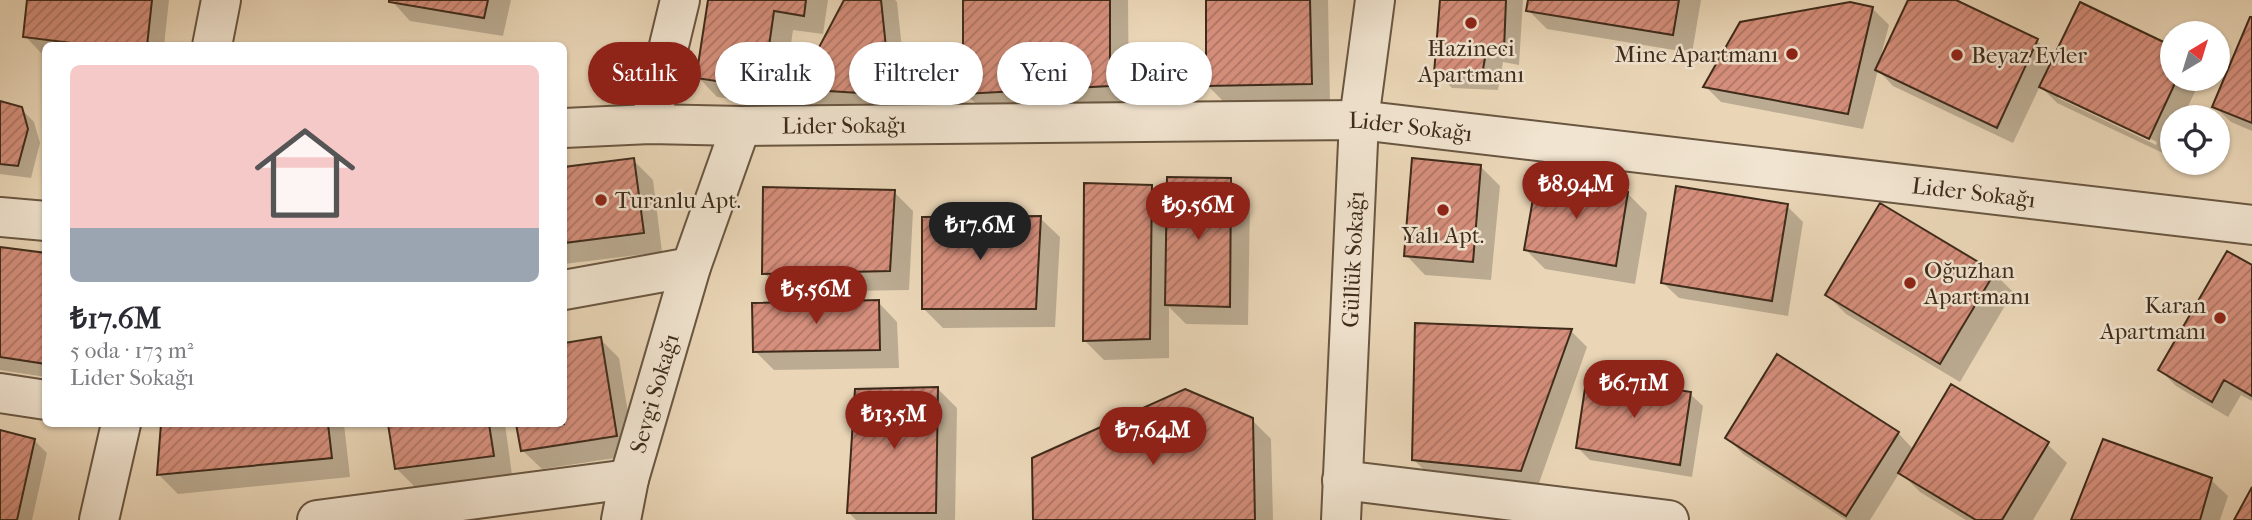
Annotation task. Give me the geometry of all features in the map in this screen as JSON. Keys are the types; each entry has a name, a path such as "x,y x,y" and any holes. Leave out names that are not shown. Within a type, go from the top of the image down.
{"street":[{"path":"213,42 221,0"},
{"path":"650,124 680,0"},
{"name":"Güllük Sokağı","path":"1341,520 1359,120 1375,0"},
{"name":"Lider Sokağı","path":"567,128 650,124 741,126 1359,120 2252,225"},
{"name":"Sevgi Sokağı","path":"621,520 629,479 691,267 741,126"},
{"path":"0,217 42,221"},
{"path":"567,289 691,267"},
{"path":"0,393 42,399"},
{"path":"99,520 120,427"},
{"path":"317,520 629,479"},
{"path":"1342,480 1670,520"}],"building":[{"path":"27,0 152,0 147,42 64,42 23,37"},
{"path":"389,0 488,0 484,18"},
{"path":"708,0 806,0 804,16 774,11 770,42 715,42 715,81 701,79 701,46"},
{"path":"844,0 881,0 885,42 849,42 849,92 835,91 835,42 822,42"},
{"path":"963,0 1110,0 1106,86 1092,87 1092,42 997,42 997,92 983,93 983,42 963,42"},
{"path":"1206,0 1310,0 1312,84 1212,86 1212,42 1206,42"},
{"name":"Hazineci Apartmanı","path":"1440,0 1506,0 1504,50 1487,47 1482,75 1434,73"},
{"path":"1528,0 1679,0 1673,35 1526,11"},
{"name":"Beyaz Evler","path":"1908,0 1956,0 2038,39 1997,128 1875,70"},
{"name":"Mine Apartmanı","path":"1850,2 1873,7 1848,114 1703,87 1740,22"},
{"name":"Beyaz Evler","path":"2080,2 2160,40 2160,91 2171,91 2165,105 2160,105 2160,115 2149,139 2039,87"},
{"path":"2252,17 2252,123 2230,114 2230,105 2213,105 2219,91 2230,91 2230,64"},
{"path":"0,101 22,107 28,129 18,166 0,164"},
{"name":"Turanlu Apt.","path":"634,158 644,233 567,243 567,167"},
{"name":"Yalı Apt.","path":"1412,158 1481,165 1473,262 1404,256"},
{"path":"1537,176 1628,192 1616,266 1524,250"},
{"path":"1167,177 1231,178 1230,307 1165,305"},
{"path":"1084,183 1152,185 1150,339 1083,341"},
{"path":"1676,186 1788,204 1772,301 1661,283"},
{"path":"763,187 895,190 890,271 762,274"},
{"name":"Oğuzhan Apartmanı","path":"1880,203 1995,272 1940,364 1825,295"},
{"path":"1041,216 1036,309 922,309 922,217"},
{"path":"0,247 42,252 42,363 0,357"},
{"name":"Karan Apartmanı","path":"2227,251 2252,265 2252,396 2224,380 2212,402 2158,370"},
{"path":"879,300 880,350 753,352 752,303"},
{"path":"1415,323 1572,329 1521,471 1412,460"},
{"path":"601,337 617,436 521,451 517,427 567,427 567,343"},
{"path":"1777,354 1899,432 1846,516 1725,438"},
{"path":"1587,375 1691,392 1680,465 1576,448"},
{"path":"1951,384 2049,442 2002,520 1976,520 1898,473"},
{"path":"938,387 936,513 847,513 855,389"},
{"path":"1185,389 1253,418 1255,520 1033,520 1032,458"},
{"path":"161,427 328,427 332,458 157,475"},
{"path":"388,427 489,427 494,456 395,469"},
{"path":"0,430 35,439 17,520 0,520"},
{"path":"2103,439 2212,478 2200,520 2071,520"},
{"path":"2252,487 2252,520 2234,520"}],"place":[{"name":"Hazineci Apartmanı","path":"1471,23"},
{"name":"Mine Apartmanı","path":"1792,54"},
{"name":"Beyaz Evler","path":"1957,55"},
{"name":"Turanlu Apt.","path":"601,200"},
{"name":"Yalı Apt.","path":"1443,210"},
{"name":"Oğuzhan Apartmanı","path":"1910,283"},
{"name":"Karan Apartmanı","path":"2220,318"}]}
